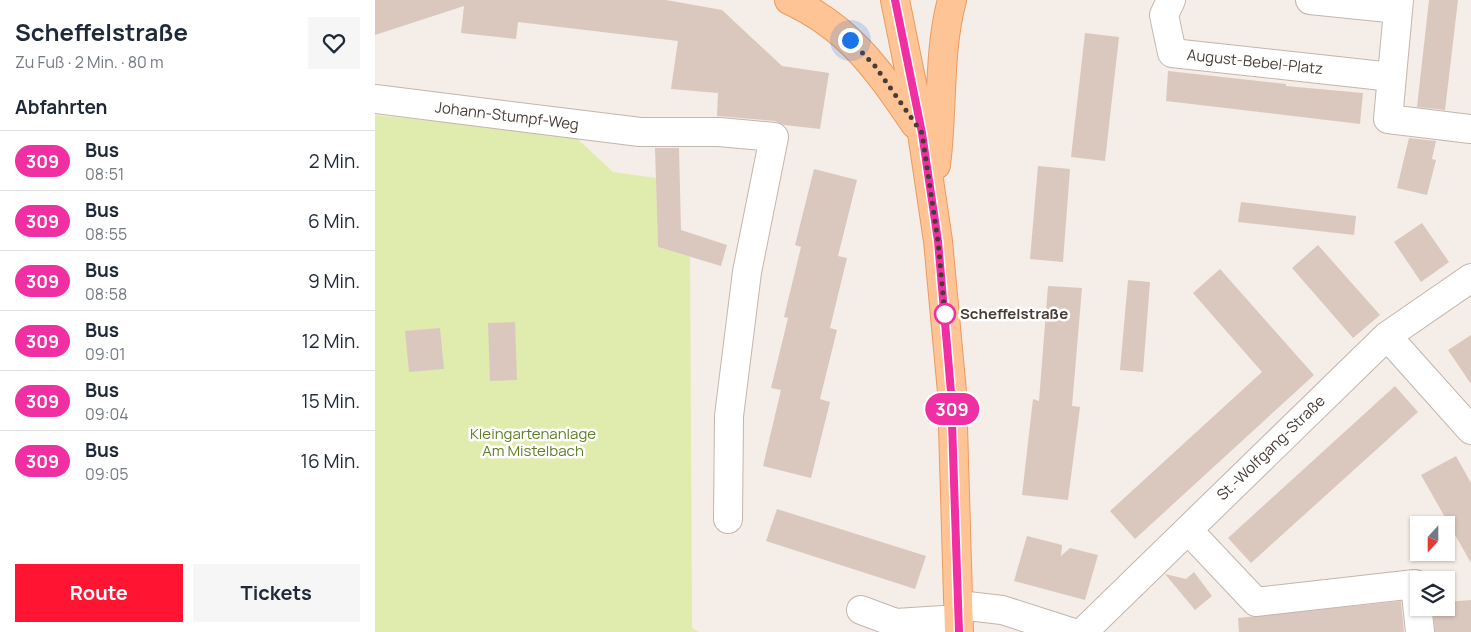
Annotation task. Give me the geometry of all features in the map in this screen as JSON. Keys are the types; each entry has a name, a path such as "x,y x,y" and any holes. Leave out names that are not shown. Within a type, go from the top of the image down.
{"main road":[{"path":"789,0 823,19 850,40 875,66 922,133"},
{"path":"895,0 922,133 938,241 951,392 959,619"},
{"path":"932,194 941,130 945,30 952,0"}],"street":[{"name":"August-Bebel-Platz","path":"1171,0 1164,15 1172,53 1392,77"},
{"path":"1310,0 1399,4 1387,119 1471,129"},
{"name":"Johann-Stumpf-Weg","path":"375,99 640,132 719,132 774,137 747,272 729,416 728,519"},
{"name":"St.-Wolfgang-Straße","path":"1083,632 1387,336 1471,278"},
{"path":"1387,336 1471,430"},
{"path":"1188,530 1256,602 1415,584 1420,632"},
{"path":"861,610 896,623 959,619 1002,610 1071,632"}],"green space":[{"name":"Kleingartenanlage Am Mistelbach","path":"375,115 573,135 613,172 656,178 658,247 690,257 692,628 699,632 375,632"}],"building":[{"path":"375,0 666,0 722,10 782,66 829,73 820,129 784,125 775,121 717,116 718,93 671,89 678,41 518,22 516,39 461,33 464,6 375,35"},
{"path":"1429,0 1458,0 1445,110 1417,107"},
{"path":"1085,33 1119,37 1105,161 1071,157"},
{"path":"1168,71 1286,84 1286,86 1363,93 1360,124 1166,101"},
{"path":"1409,138 1436,141 1432,159 1436,160 1427,195 1397,188"},
{"path":"655,148 679,148 681,230 727,245 721,266 658,247"},
{"path":"1038,166 1070,169 1063,262 1030,259"},
{"path":"814,169 857,180 838,256 847,258 830,328 837,330 820,399 830,402 811,478 763,466 781,390 771,388 788,318 784,317 801,247 795,245"},
{"path":"1241,202 1356,216 1354,235 1238,222"},
{"path":"1422,223 1449,262 1421,282 1394,242"},
{"path":"1318,245 1380,315 1353,338 1292,268"},
{"path":"1220,269 1314,375 1135,539 1110,511 1262,372 1193,293"},
{"path":"1128,280 1150,282 1143,372 1120,370"},
{"path":"1048,286 1082,288 1072,406 1080,407 1068,500 1022,495 1033,399 1039,401"},
{"path":"515,322 517,380 490,381 488,323"},
{"path":"440,328 444,369 409,372 405,331"},
{"path":"1471,335 1471,384 1448,350"},
{"path":"1395,386 1418,412 1251,563 1228,538"},
{"path":"1456,456 1471,483 1471,563 1455,535 1455,516 1444,516 1421,475"},
{"path":"777,509 926,556 915,589 766,541"},
{"path":"1027,536 1062,545 1061,556 1070,548 1098,555 1085,600 1014,581"},
{"path":"1194,572 1212,596 1195,610 1165,574 1186,579"},
{"path":"1471,600 1471,632 1435,632 1434,616 1455,616 1455,601"},
{"path":"1401,601 1404,632 1239,632 1238,618"}],"bus line":[{"name":"309","path":"895,0 922,133 938,241 951,392 959,632"}],"place":[{"name":"Scheffelstraße","path":"945,314"}],"route":[{"path":"850,40 875,66 922,133 938,241 945,316 945,314"}]}
